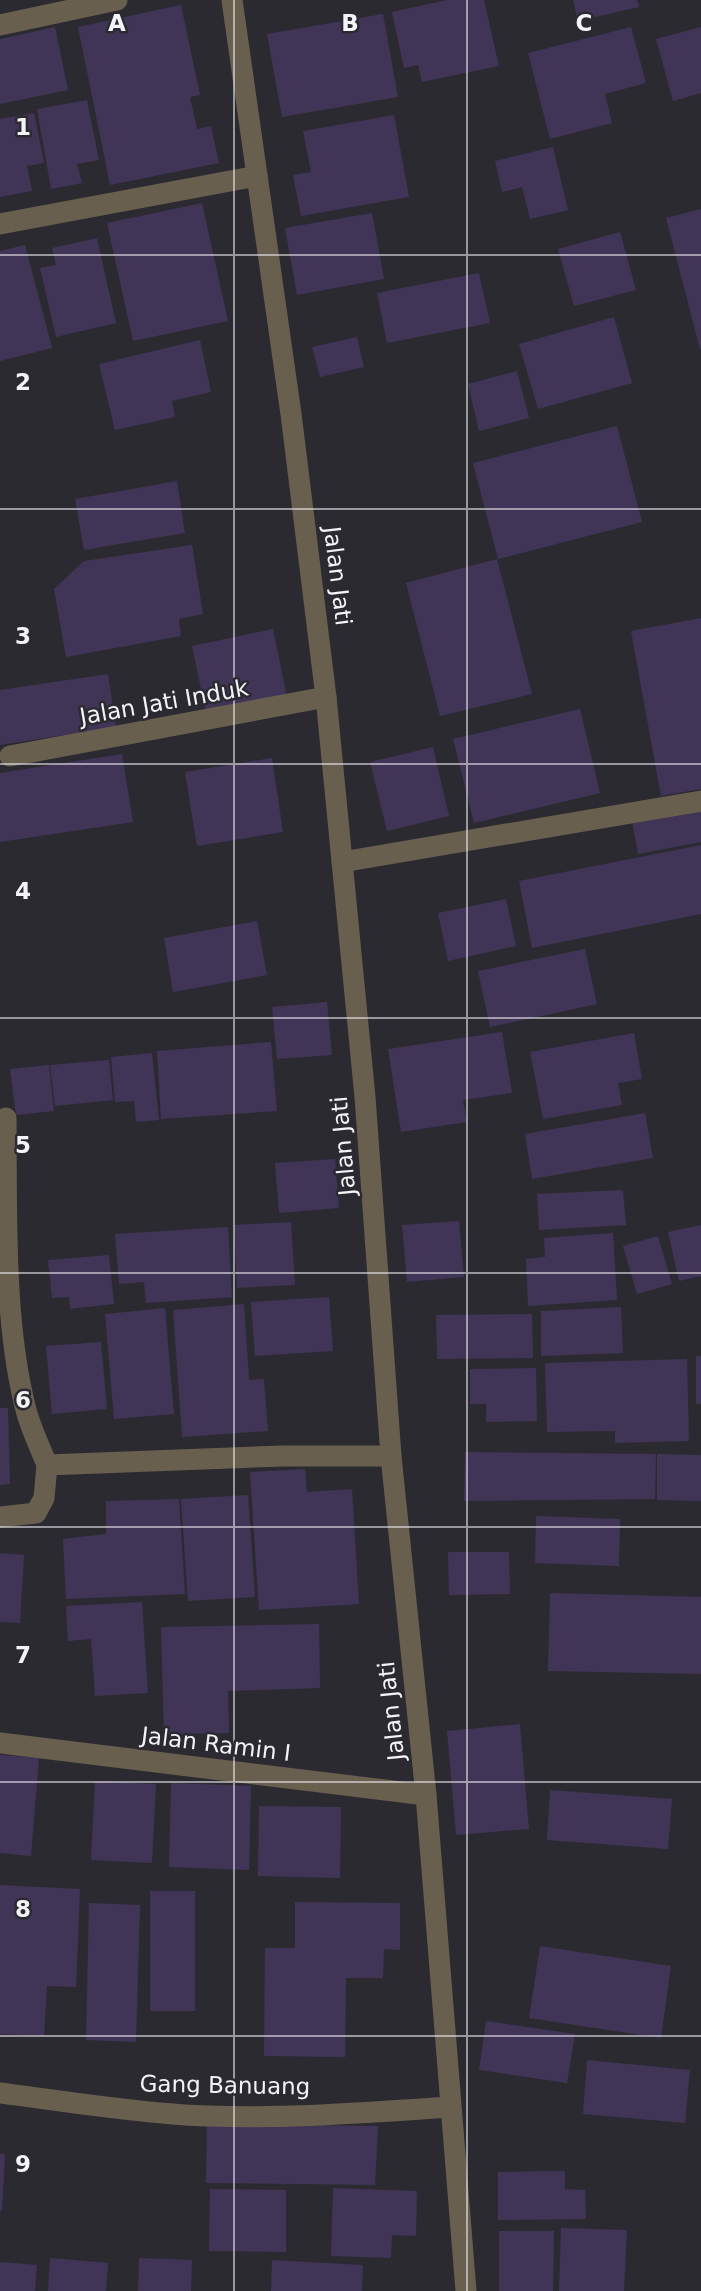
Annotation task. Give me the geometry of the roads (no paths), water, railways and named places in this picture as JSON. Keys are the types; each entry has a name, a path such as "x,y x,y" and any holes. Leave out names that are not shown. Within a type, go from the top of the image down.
{"street":[{"path":"0,26 117,0"},
{"name":"Jalan Jati","path":"232,0 326,697 366,1097 391,1456 426,1796 466,2291"},
{"path":"0,224 257,176"},
{"name":"Jalan Jati Induk","path":"10,756 326,697"},
{"path":"342,862 701,801"},
{"path":"0,1517 36,1513 44,1498 47,1465 26,1410 15,1338 8,1249 6,1118"},
{"path":"47,1465 284,1456 391,1456"},
{"name":"Jalan Ramin I","path":"0,1743 426,1796"},
{"name":"Gang Banuang","path":"0,2093 104,2108 187,2115 356,2113 450,2107"}]}
